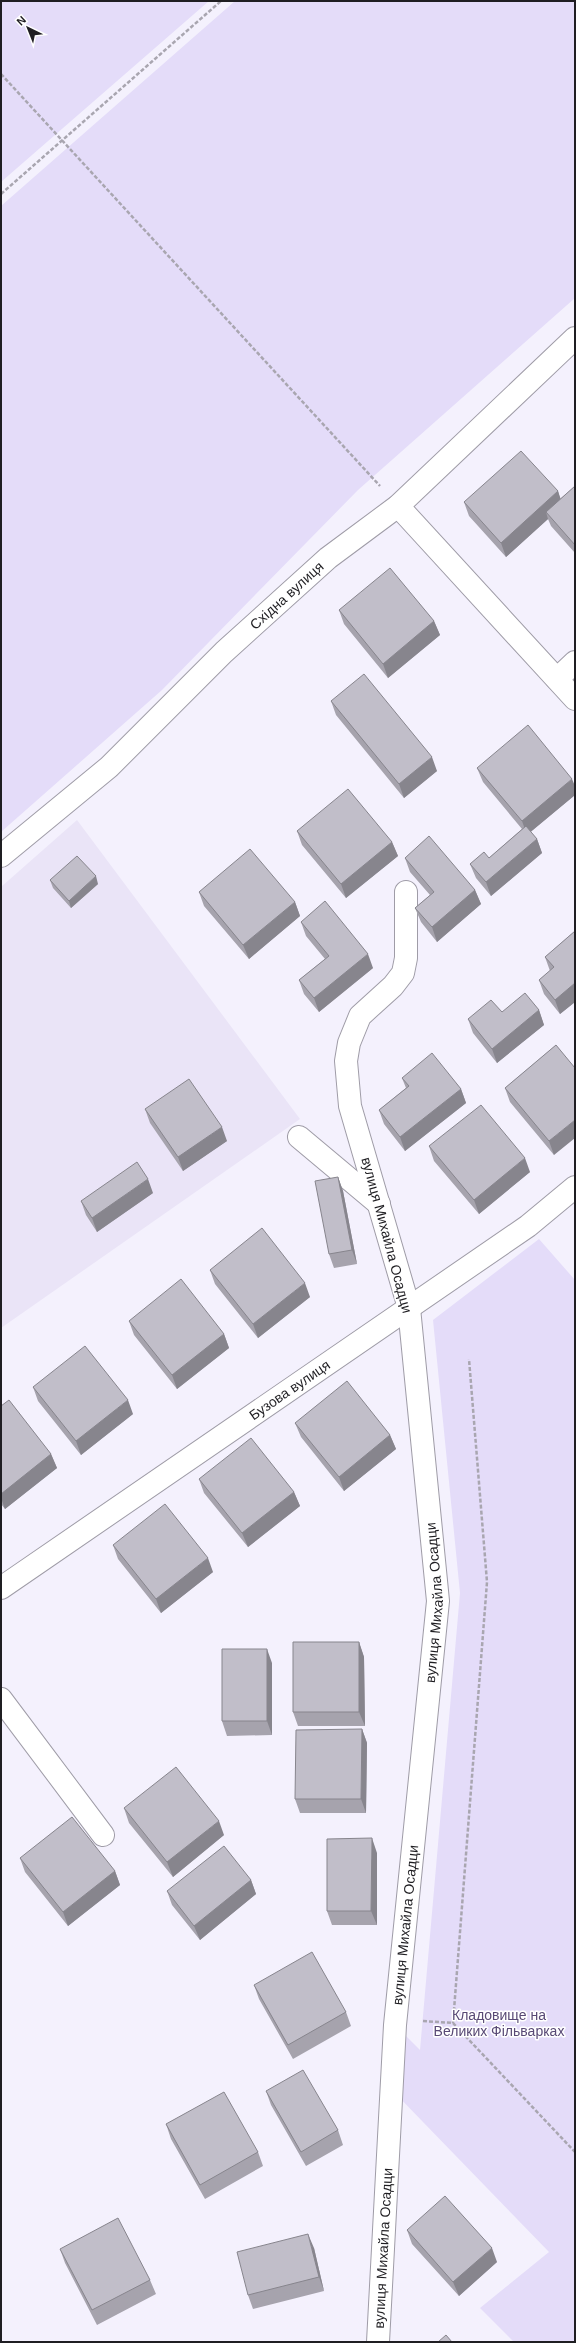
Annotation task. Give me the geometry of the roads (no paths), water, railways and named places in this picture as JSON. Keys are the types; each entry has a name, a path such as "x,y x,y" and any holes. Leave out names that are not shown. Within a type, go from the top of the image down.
{"street":[{"name":"Східна вулиця","path":"1,856 109,767 224,652 328,558 398,506 575,338"},
{"path":"398,506 575,699"},
{"path":"557,679 575,662"},
{"name":"вулиця Михайла Осадци","path":"378,2342 395,2025 438,1602 409,1308 350,1106 346,1061 349,1043 360,1016 393,986 403,974 406,958 406,892"},
{"path":"299,1137 379,1204"},
{"name":"Бузова вулиця","path":"1,1588 528,1226 575,1187"},
{"path":"1,1699 103,1835"}],"park label":[{"name":"Кладовище на Великих Фільварках","path":"499,2024"}]}
